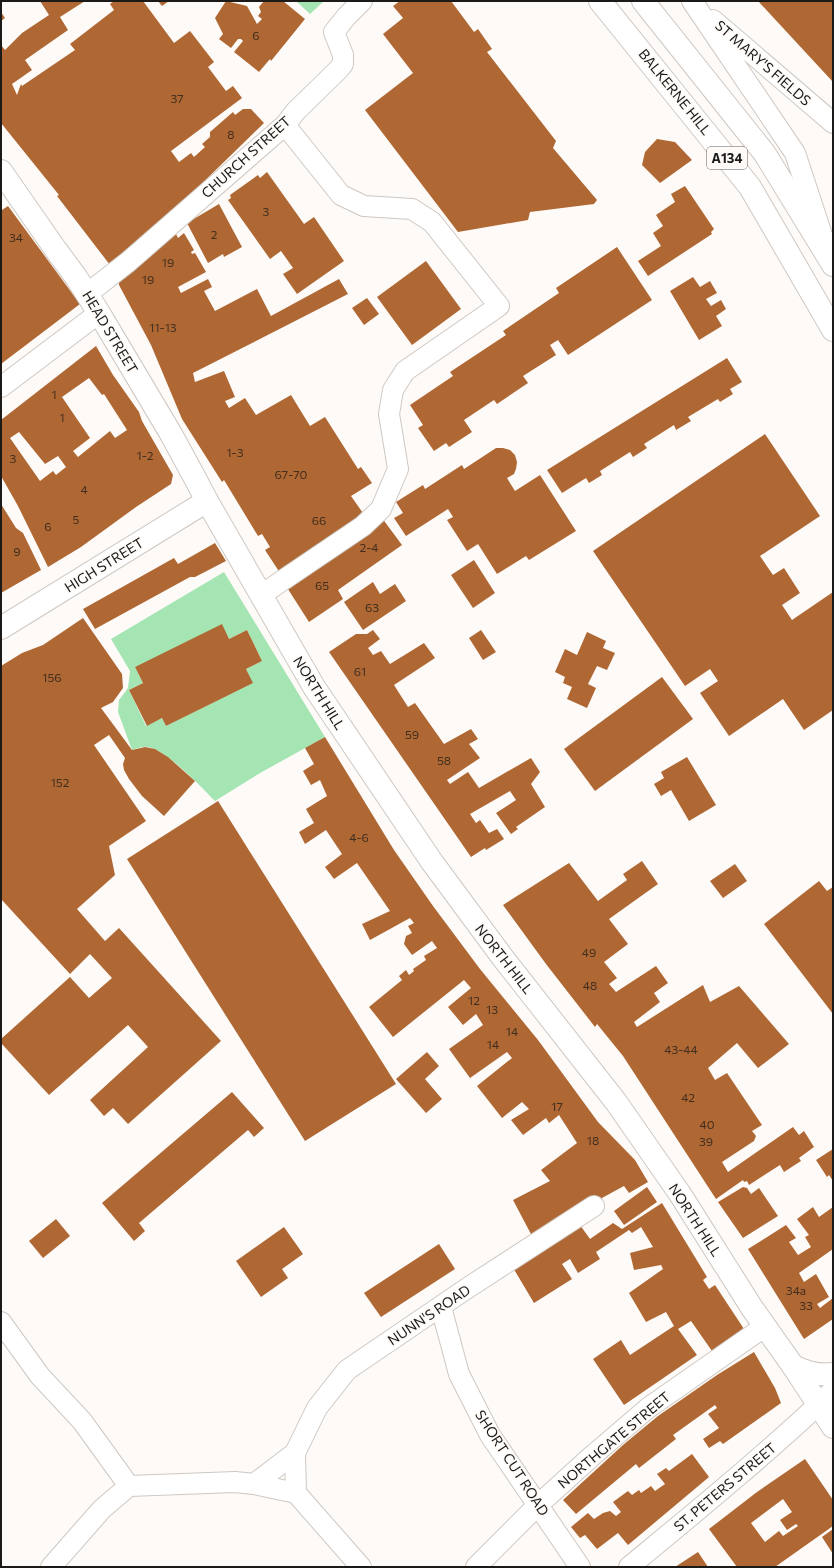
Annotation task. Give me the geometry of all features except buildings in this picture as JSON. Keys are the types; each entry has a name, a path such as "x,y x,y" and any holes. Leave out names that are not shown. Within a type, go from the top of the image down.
{"street":[{"name":"CHURCH STREET","path":"87,294 128,262 285,125 296,111 343,64 342,54 334,32 362,1"},
{"name":"BALKERNE HILL","path":"600,1 750,187 833,330"},
{"name":"A134","path":"643,1 765,154 832,264"},
{"path":"693,2 795,153 832,264"},
{"name":"ST MARY'S FIELDS","path":"693,2 833,123"},
{"path":"261,595 363,526 381,509 398,469 389,414 393,390 405,371 498,306 432,222 412,209 364,206 341,196 285,125"},
{"name":"HEAD STREET","path":"1,171 99,313 171,434 207,501"},
{"path":"1,387 99,313"},
{"name":"NORTH HILL","path":"207,501 314,687 432,862 503,958 616,1102 680,1194 764,1327 793,1366 826,1398 833,1427"},
{"name":"HIGH STREET","path":"1,628 207,501"},
{"name":"NUNN'S ROAD","path":"295,1453 317,1408 348,1370 469,1287 594,1206"},
{"name":"SHORT CUT ROAD","path":"441,1307 459,1374 490,1435 580,1567"},
{"path":"1,1322 40,1376 82,1421 129,1486"},
{"name":"NORTHGATE STREET","path":"476,1567 538,1505 648,1408 764,1327"},
{"path":"793,1366 804,1371 817,1374 833,1374"},
{"name":"ST. PETERS STREET","path":"629,1567 794,1428 826,1398"},
{"path":"254,1484 295,1453"},
{"path":"295,1453 296,1494"},
{"path":"51,1567 102,1509 129,1486 235,1482 254,1484 296,1494 361,1567"}],"green space":[{"path":"296,1 324,1 310,14"},
{"path":"224,572 325,737 260,773 215,801 192,778 164,754 147,747 132,750 118,712 119,700 128,688 130,671 111,639","holes":["247,630 262,661 246,669 252,683 166,726 162,718 146,726 129,690 143,683 135,667 229,639"]}]}
